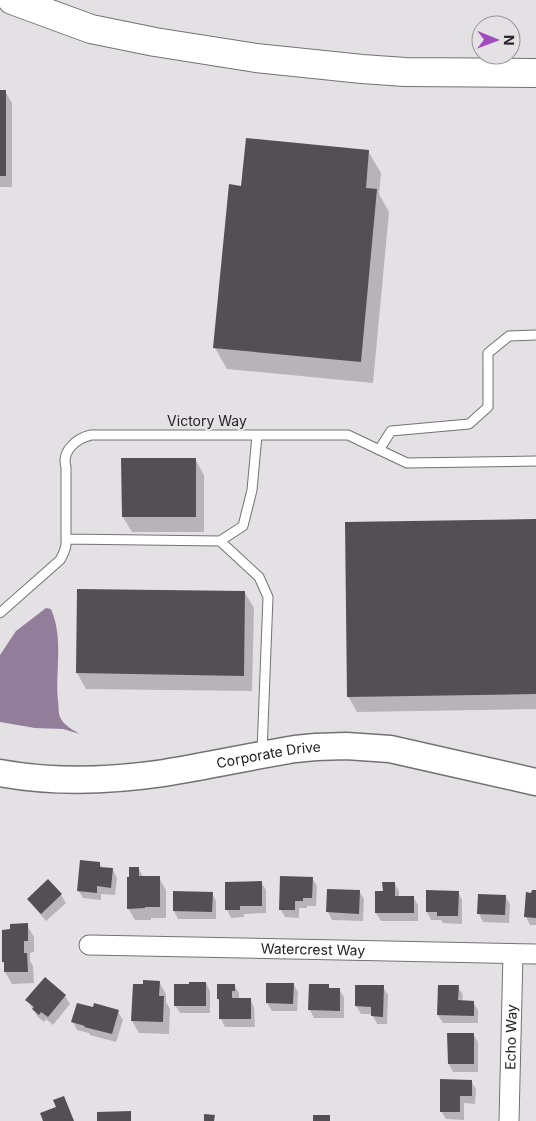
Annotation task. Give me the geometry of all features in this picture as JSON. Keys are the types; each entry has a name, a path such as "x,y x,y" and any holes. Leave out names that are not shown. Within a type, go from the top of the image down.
{"highway":[{"path":"12,0 91,29 188,48 256,58 362,70 536,74"}],"street":[{"name":"Corporate Drive","path":"0,773 62,779 120,778 164,773 296,749 346,746 404,752 536,782"},
{"name":"Watercrest Way","path":"89,945 536,954"},
{"name":"Echo Way","path":"509,1121 513,954"}],"lane":[{"path":"379,450 391,431 469,424 488,407 488,353 509,336 536,335"},
{"name":"Victory Way","path":"0,612 60,560 66,544 65,460 70,447 75,442 91,435 348,435 407,463 536,461"},
{"path":"66,539 220,541 243,526 252,490 258,435"},
{"path":"220,541 259,577 268,598 262,755"}],"shaded area":[{"path":"46,608 51,609 57,632 59,715 66,725 80,734 63,729 35,728 0,722 0,655 16,631"}],"building":[{"path":"0,90 6,90 6,176 0,176"},
{"path":"246,138 369,150 366,188 377,189 361,362 213,348 229,184 241,186"},
{"path":"121,458 196,458 196,517 122,517"},
{"path":"536,519 536,694 347,697 345,522"},
{"path":"77,589 245,591 244,676 76,673"},
{"path":"80,860 100,862 100,867 113,868 111,888 97,886 97,893 77,891"},
{"path":"129,867 139,867 139,876 160,876 160,907 127,909 127,877 129,877"},
{"path":"280,876 313,877 312,898 303,898 303,901 295,901 295,910 279,910"},
{"path":"48,879 62,894 41,914 27,899"},
{"path":"262,881 262,906 240,906 240,910 225,910 225,882"},
{"path":"382,882 395,882 395,896 414,896 414,913 375,913 375,891 383,891"},
{"path":"327,889 360,890 359,914 326,912"},
{"path":"426,890 459,891 458,916 437,916 437,912 426,912"},
{"path":"532,890 536,890 536,918 524,917 526,892 531,893"},
{"path":"173,891 213,892 212,912 173,911"},
{"path":"478,894 506,895 505,915 477,914"},
{"path":"28,923 28,941 24,941 24,953 27,953 28,972 4,972 4,962 2,962 2,930 10,929 10,924"},
{"path":"45,977 66,995 48,1017 41,1012 39,1015 32,1009 34,1007 25,1000"},
{"path":"143,980 160,981 159,996 164,996 163,1022 131,1021 133,984 143,984"},
{"path":"189,982 206,982 206,1006 174,1006 174,984 189,984"},
{"path":"266,983 294,983 293,1004 266,1003"},
{"path":"217,984 235,984 232,998 251,998 251,1019 219,1019"},
{"path":"309,984 329,984 329,988 340,988 340,1011 308,1010"},
{"path":"355,985 384,985 383,1017 371,1016 371,1007 355,1006"},
{"path":"438,985 459,985 458,1000 474,1001 474,1016 437,1015"},
{"path":"77,1003 93,1007 94,1003 119,1010 112,1034 71,1022"},
{"path":"447,1033 474,1033 474,1064 448,1064"},
{"path":"440,1079 472,1080 472,1096 460,1096 460,1112 440,1112"},
{"path":"64,1096 74,1121 43,1121 40,1113 56,1107 53,1100"},
{"path":"131,1111 131,1121 97,1121 97,1112"},
{"path":"204,1114 215,1115 214,1121 204,1121"},
{"path":"313,1115 330,1115 330,1121 313,1121"}]}
